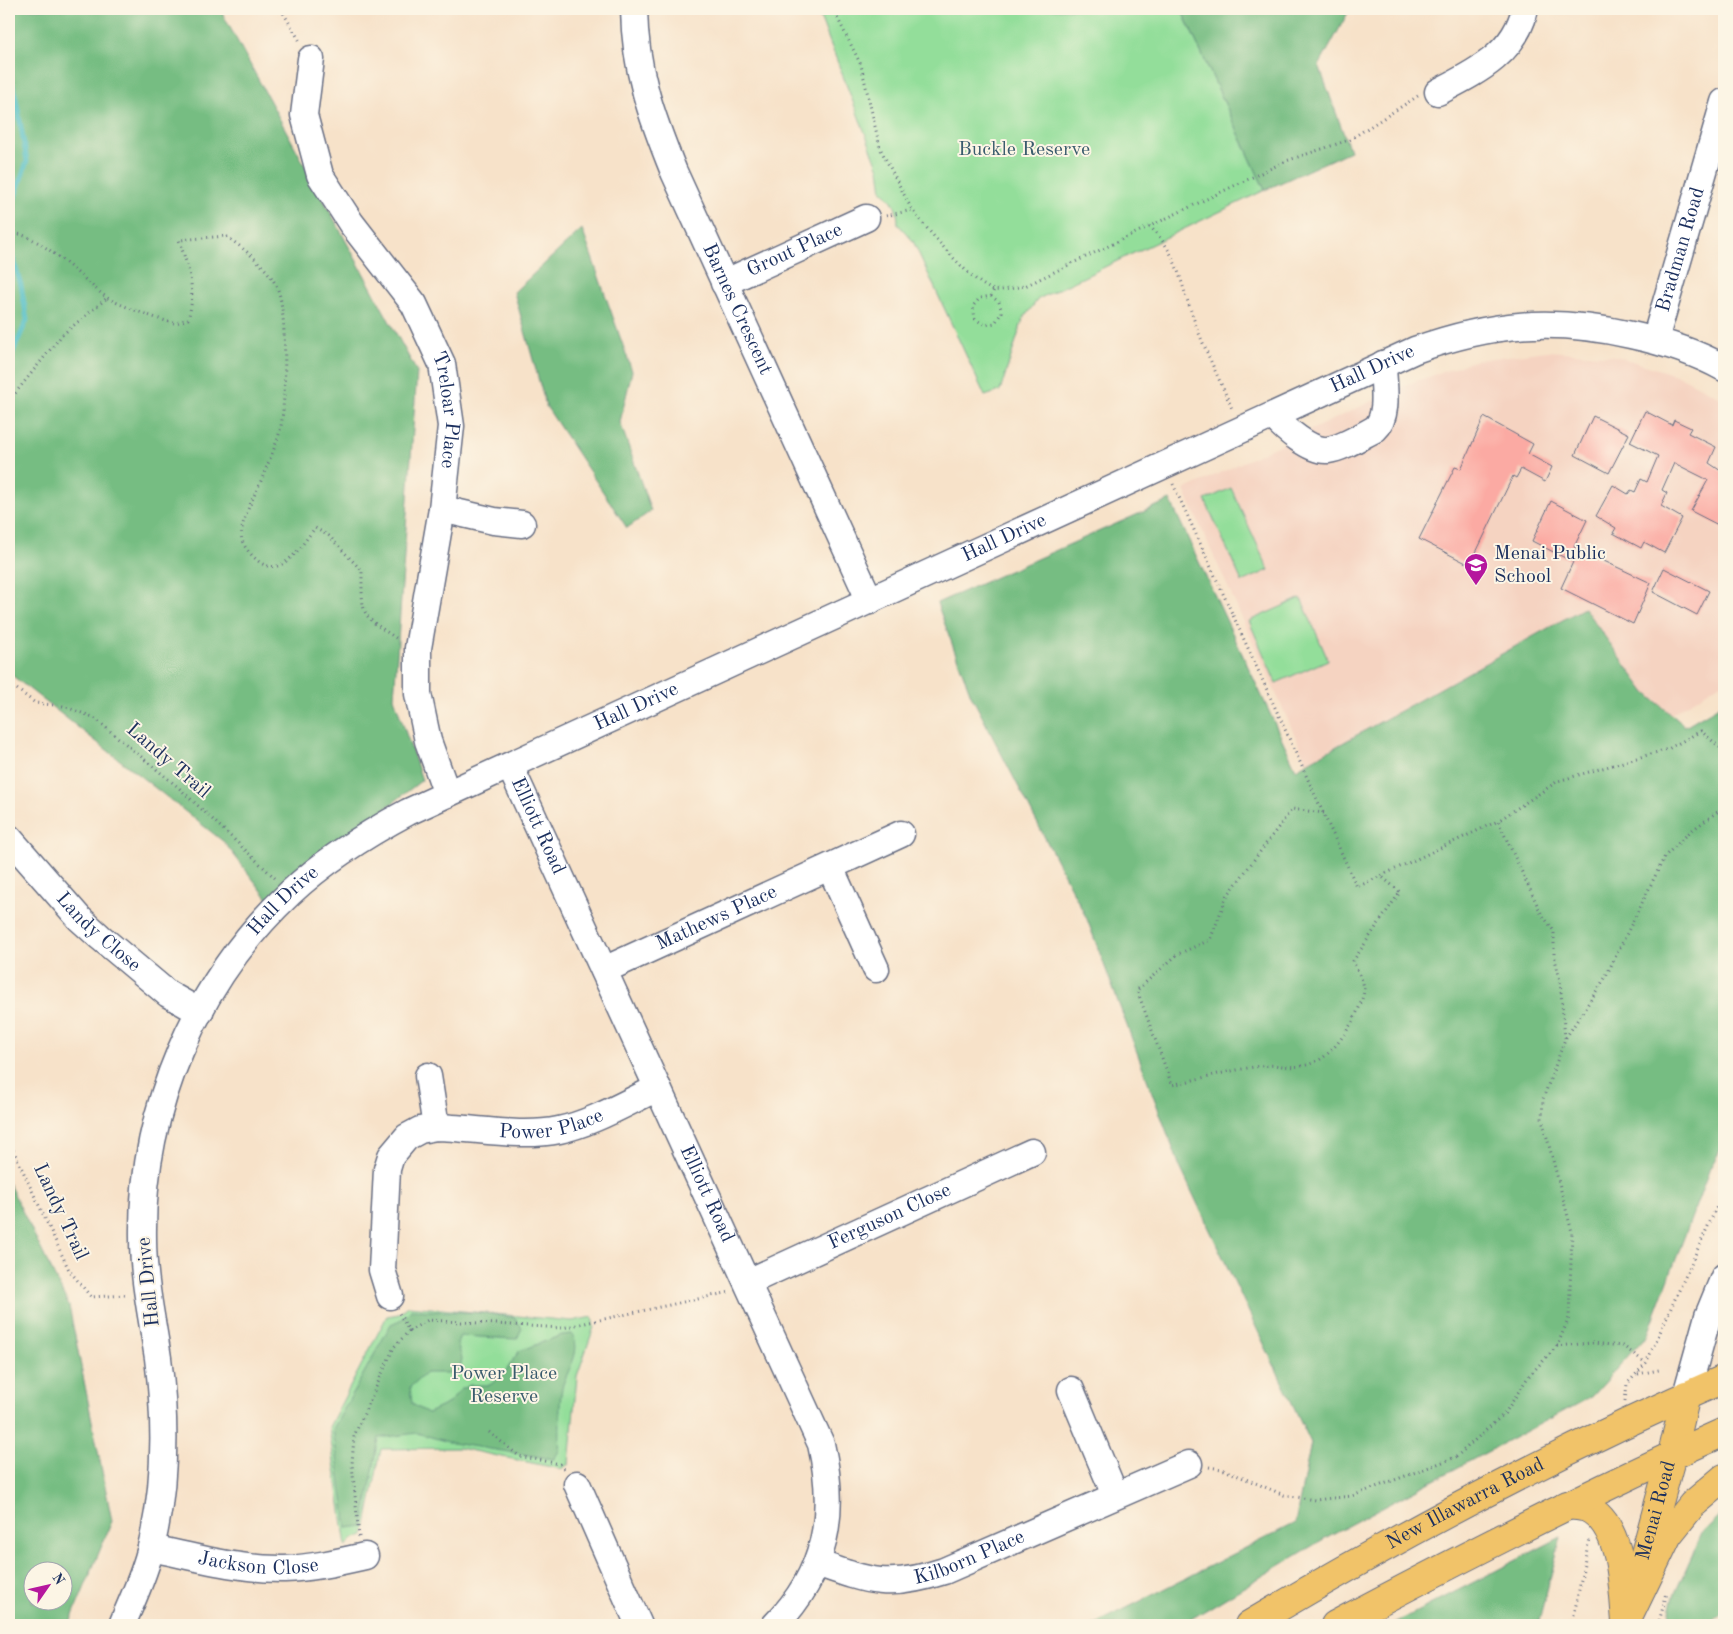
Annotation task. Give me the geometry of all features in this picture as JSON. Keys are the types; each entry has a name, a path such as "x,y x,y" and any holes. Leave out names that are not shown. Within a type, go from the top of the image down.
{"main road":[{"name":"New Illawarra Road","path":"1249,1625 1387,1544 1459,1506 1686,1395 1724,1379"},
{"name":"Menai Road","path":"1626,1624 1672,1455 1686,1395"},
{"path":"1335,1625 1453,1562 1567,1505 1724,1432"},
{"path":"1626,1624 1668,1535 1692,1505 1724,1478"},
{"path":"1567,1505 1586,1508 1595,1514 1609,1531 1620,1560 1626,1624"}],"street":[{"name":"Barnes Crescent","path":"634,9 634,36 649,110 674,172 870,601"},
{"path":"1438,92 1477,72 1501,53 1520,27 1525,9"},
{"name":"Treloar Place","path":"311,59 304,115 320,174 351,223 414,304 442,364 451,426 442,509 418,648 418,694 428,741 447,794"},
{"name":"Bradman Road","path":"1655,340 1724,102"},
{"name":"Grout Place","path":"724,283 866,218"},
{"name":"Hall Drive","path":"122,1625 142,1577 151,1548 163,1462 163,1410 158,1357 147,1294 143,1238 144,1185 156,1122 173,1067 200,1012 230,962 267,916 290,892 338,854 364,836 447,794 1383,364 1447,339 1511,326 1551,323 1582,325 1655,340 1701,356 1724,368"},
{"path":"1273,416 1287,432 1321,450 1332,449 1375,429 1382,419 1383,364"},
{"path":"442,509 494,521 522,524"},
{"name":"Elliott Road","path":"510,766 821,1444 827,1471 829,1498 827,1525 817,1563 802,1593 775,1625"},
{"name":"Mathews Place","path":"604,970 901,834"},
{"name":"Landy Close","path":"9,838 60,897 93,931 168,994 200,1012"},
{"path":"830,867 876,969"},
{"path":"428,1076 436,1127"},
{"name":"Power Place","path":"390,1296 382,1270 387,1169 391,1156 407,1137 420,1130 436,1127 537,1132 559,1130 577,1124 658,1088"},
{"name":"Ferguson Close","path":"749,1285 1032,1152"},
{"path":"1686,1395 1708,1316 1724,1278"},
{"path":"1071,1390 1116,1495"},
{"name":"Kilborn Place","path":"817,1563 868,1580 887,1583 906,1582 944,1571 1189,1464"},
{"path":"577,1484 639,1625"},
{"name":"Jackson Close","path":"151,1548 232,1565 266,1568 309,1567 362,1545"}],"path":[{"path":"281,9 311,59"},
{"path":"833,9 861,65 880,148 912,210 961,265 976,279 994,290 1025,286 1286,161 1349,140 1416,96 1438,92"},
{"path":"9,150 13,167 9,181"},
{"path":"866,218 888,216 912,210"},
{"path":"1149,226 1168,246 1181,274 1191,311 1242,430"},
{"path":"9,234 18,234 45,247 78,272 107,298 175,323 188,318 193,302 191,276 179,240 226,236 256,259 278,289 282,312 285,385 281,427 256,495 244,521 242,539 252,556 264,566 283,565 294,557 315,528 329,536 362,571 362,608 369,620 406,644 418,648"},
{"path":"990,296 999,302 1002,312 995,323 985,325 975,319 972,309 980,298 990,296 994,290"},
{"path":"9,401 62,335 107,298"},
{"path":"1165,465 1357,887 1498,820 1558,781 1668,749 1701,731 1724,751"},
{"name":"Landy Trail","path":"9,683 35,703 63,706 93,717 178,787 290,892"},
{"path":"1189,1464 1222,1469 1284,1496 1316,1500 1352,1496 1456,1458 1505,1413 1528,1377 1558,1346 1568,1318 1572,1232 1542,1119 1543,1100 1565,1039 1605,978 1665,856 1691,830 1724,807"},
{"path":"1324,813 1292,809 1227,896 1210,940 1178,954 1137,990 1172,1086 1233,1069 1271,1065 1292,1068 1318,1061 1337,1044 1351,1026 1364,989 1353,961 1400,892 1381,876"},
{"path":"1498,820 1541,913 1554,931 1554,954 1560,981 1565,1039"},
{"name":"Landy Trail","path":"9,1141 69,1270 92,1297 147,1294"},
{"path":"1625,1393 1627,1384 1646,1363 1724,1191"},
{"path":"362,1545 352,1464 354,1436 394,1347 409,1331 428,1320 562,1328 749,1285"},
{"path":"390,1296 409,1331"},
{"path":"1558,1346 1592,1342 1623,1346 1646,1363"},
{"path":"1638,1374 1659,1370"},
{"path":"489,1432 519,1456 560,1464 577,1484"},
{"path":"1572,1625 1586,1546 1592,1533"}],"shaded area":[{"name":"Menai Public School","path":"1547,351 1616,356 1679,376 1724,399 1724,681 1675,712 1358,875 1184,490 1408,384 1477,360"}],"green space":[{"path":"9,9 220,9 417,372 394,698 422,780 269,900 224,842 9,673"},
{"name":"Buckle Reserve","path":"817,9 1181,9 1265,190 1038,299 1023,319 1000,391 985,396 913,241 898,224 895,206 882,191 879,169"},
{"path":"1181,9 1350,9 1319,66 1350,151 1265,190"},
{"path":"582,229 632,371 620,422 651,511 627,528 546,406 514,292"},
{"path":"1231,488 1269,570 1242,582 1205,500"},
{"path":"1170,500 1296,769 1584,608 1646,693 1685,726 1724,703 1724,1144 1710,1168 1648,1334 1591,1397 1332,1534 1181,1625 1093,1625 1295,1523 1311,1443 1180,1167 1087,919 971,695 937,603"},
{"path":"1301,598 1328,660 1276,683 1249,621"},
{"path":"9,1184 69,1306 112,1521 69,1625 9,1625"},
{"name":"Power Place Reserve","path":"408,1306 572,1321 592,1317 594,1327 577,1376 569,1464 561,1469 459,1448 381,1449 364,1535 353,1539 346,1546 329,1427 387,1316 399,1314"},
{"name":"Power Place Reserve","path":"411,1310 485,1313 515,1318 522,1328 517,1339 460,1336 457,1343 462,1358 460,1369 451,1373 426,1373 410,1387 412,1404 428,1413 449,1403 460,1390 470,1385 490,1385 504,1374 519,1351 562,1335 572,1334 576,1347 573,1361 562,1388 559,1451 554,1459 452,1443 417,1433 379,1438 363,1526 347,1528 333,1429 391,1324 402,1319"},
{"path":"1724,1511 1724,1613 1712,1618 1709,1625 1666,1625 1675,1593 1703,1531"},
{"path":"1561,1537 1538,1625 1391,1625"}],"building":[{"path":"1645,411 1672,425 1674,420 1691,428 1688,433 1716,447 1709,463 1724,473 1724,528 1691,511 1708,480 1674,463 1662,490 1667,493 1661,506 1682,518 1664,553 1644,542 1641,548 1613,533 1616,528 1596,516 1613,485 1628,494 1631,490 1635,492 1641,479 1647,482 1658,456 1630,442"},
{"path":"1593,416 1629,434 1609,473 1575,455"},
{"path":"1484,417 1533,444 1528,454 1552,467 1545,482 1521,469 1516,478 1513,476 1470,565 1419,539 1455,467 1461,469"},
{"path":"1551,501 1587,520 1574,547 1651,583 1633,624 1561,588 1573,562 1532,541"},
{"path":"1664,568 1709,591 1697,615 1653,592"}],"waterway":[{"path":"9,73 15,93 27,161 9,215"},
{"path":"9,220 11,252 21,285 27,320 9,361"}],"place":[{"name":"Menai Public School","path":"1476,586"}]}
